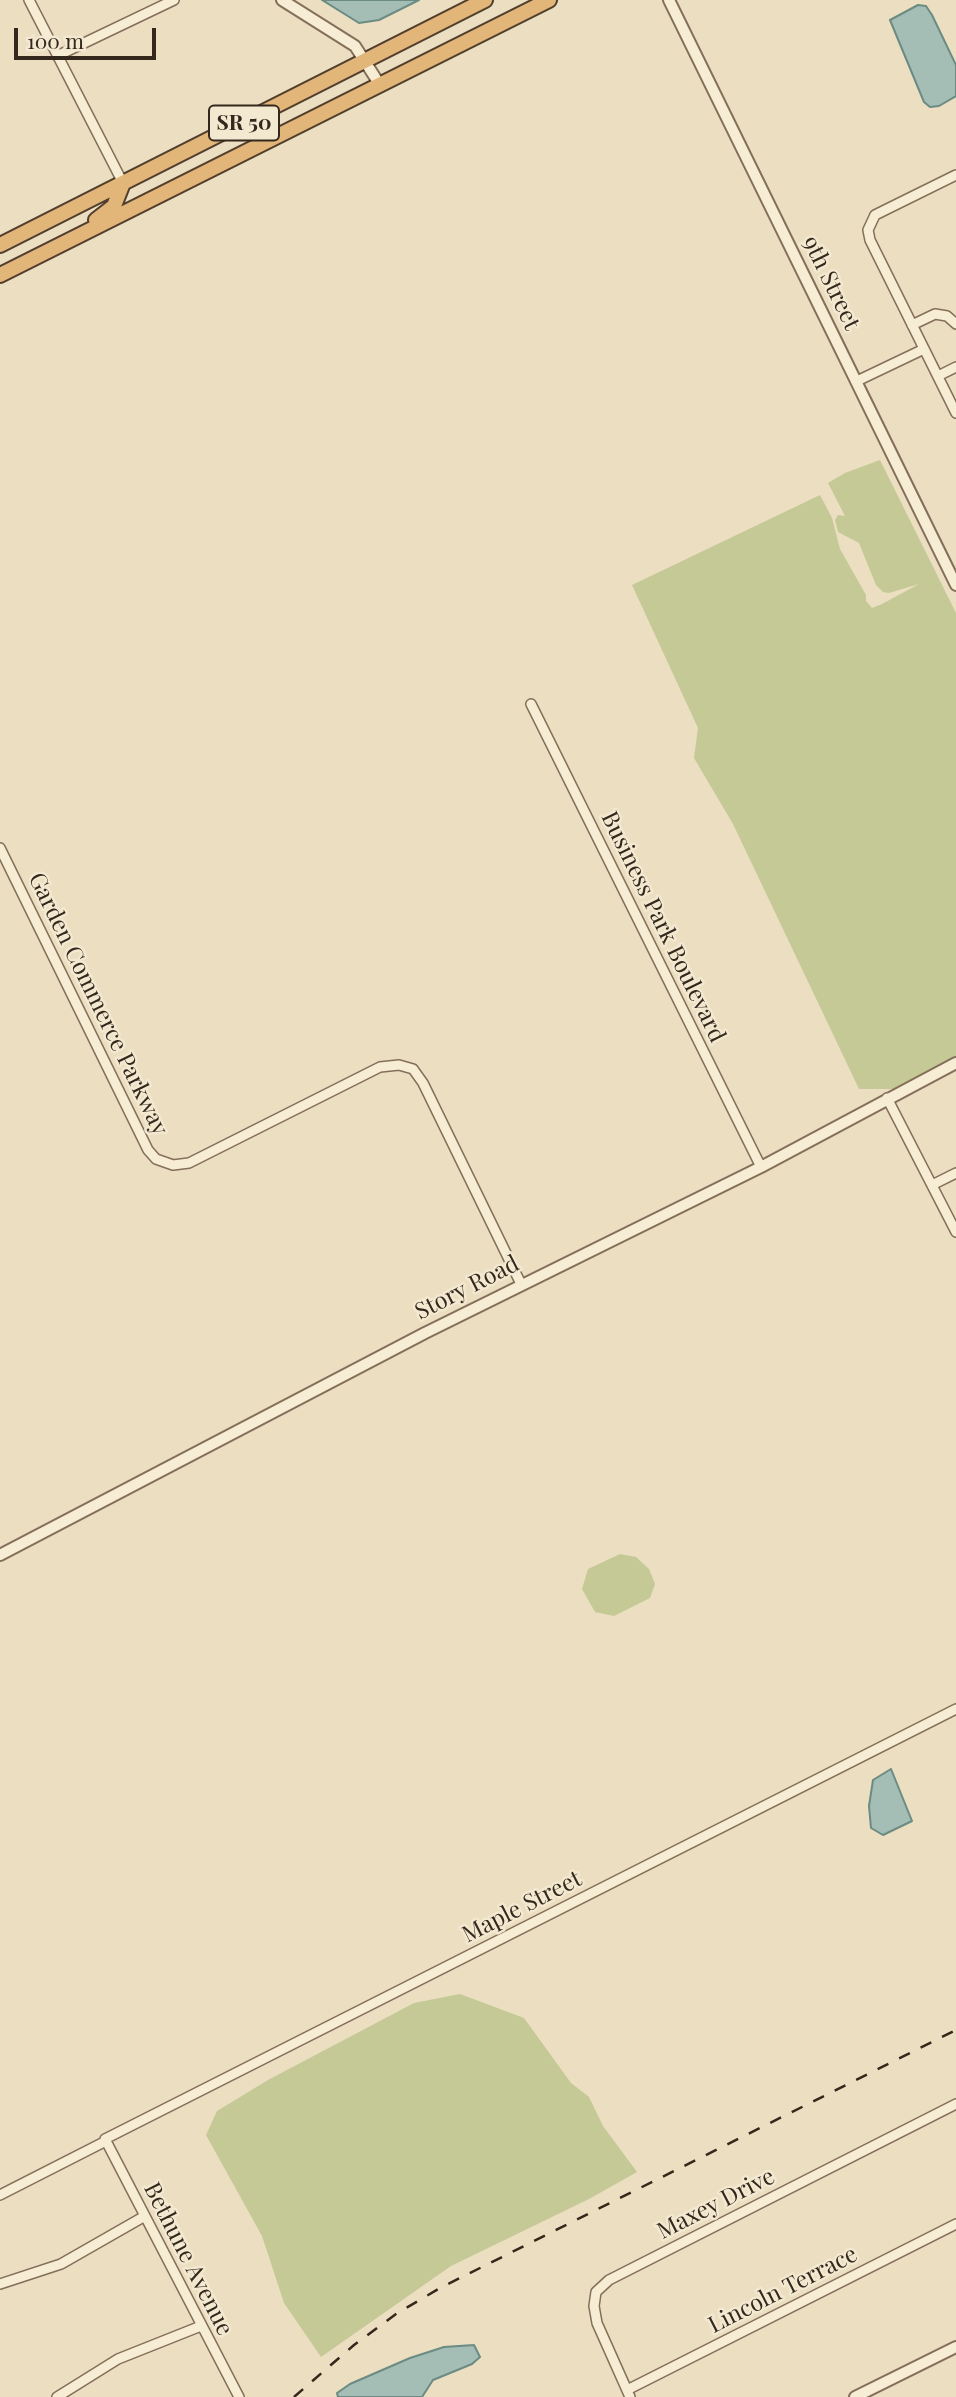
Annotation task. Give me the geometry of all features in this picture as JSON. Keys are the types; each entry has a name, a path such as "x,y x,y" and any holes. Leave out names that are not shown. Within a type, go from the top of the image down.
{"highway":[{"name":"SR 50","path":"0,245 485,0"},
{"name":"SR 50","path":"0,275 550,0"},
{"path":"43,253 87,227 114,206 123,183"}],"street":[{"path":"29,0 123,183"},
{"path":"57,57 174,0"},
{"path":"282,0 355,46 380,85"},
{"name":"9th Street","path":"669,0 956,585"},
{"path":"956,175 875,215 869,222 870,240 956,413"},
{"path":"912,325 935,314 947,316 956,324"},
{"path":"857,381 924,349"},
{"path":"937,376 956,367"},
{"name":"Business Park Boulevard","path":"531,704 761,1167"},
{"name":"Garden Commerce Parkway","path":"0,848 148,1150 156,1159 173,1165 189,1163 380,1067 399,1065 413,1069 423,1083 522,1284"},
{"name":"Story Road","path":"0,1555 522,1284 761,1167 956,1063"},
{"path":"887,1098 956,1232"},
{"path":"932,1185 956,1173"},
{"name":"Maple Street","path":"0,2195 956,1709"},
{"name":"Maxey Drive","path":"629,2393 597,2323 594,2305 596,2292 609,2280 956,2104"},
{"name":"Bethune Avenue","path":"105,2140 239,2397"},
{"path":"0,2284 61,2264 145,2216"},
{"name":"Lincoln Terrace","path":"629,2393 956,2224"},
{"path":"57,2397 118,2359 201,2326"},
{"path":"855,2397 956,2347"}],"green space":[{"path":"880,460 956,613 956,1059 902,1089 859,1089 733,824 694,758 698,728 632,585 820,495 832,518 840,549 866,595 866,601 872,608 882,604 919,584 889,593 883,592 876,585 859,543 838,532 835,520 838,515 845,516 828,483 845,473"},
{"path":"620,1554 636,1557 649,1569 655,1584 650,1598 614,1616 595,1612 582,1589 588,1569"},
{"path":"460,1994 524,2018 571,2083 589,2097 603,2126 637,2172 589,2199 451,2266 321,2357 284,2303 262,2236 206,2135 217,2111 268,2080 414,2003"}],"water":[{"path":"322,0 419,0 379,20 359,23"},
{"path":"918,5 926,6 932,15 956,65 956,96 939,106 930,107 924,102 890,20"},
{"path":"891,1769 912,1821 883,1835 871,1828 869,1806 873,1780"},
{"path":"474,2345 480,2357 472,2364 433,2380 422,2397 338,2397 337,2393 350,2384 410,2358 444,2347"}],"railway":[{"path":"294,2397 354,2345 396,2314 440,2288 956,2030"}]}
